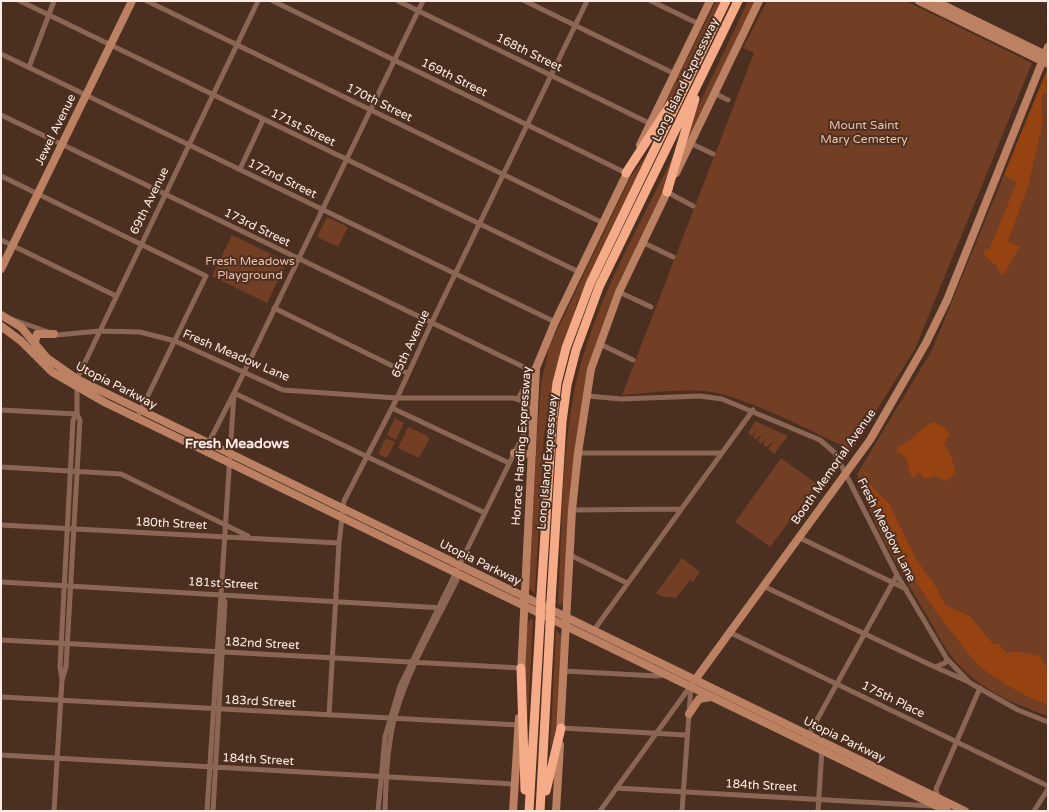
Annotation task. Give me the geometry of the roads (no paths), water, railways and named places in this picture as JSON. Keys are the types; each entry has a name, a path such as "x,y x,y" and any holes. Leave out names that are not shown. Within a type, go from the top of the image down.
{"highway":[{"name":"Long Island Expressway","path":"527,811 552,424 557,383 566,348 590,284 726,1"},
{"name":"Long Island Expressway","path":"542,811 551,601 562,422 567,385 576,350 599,287 738,1"},
{"path":"626,173 694,68"},
{"path":"667,192 704,71"},
{"path":"521,668 527,811"},
{"path":"542,811 548,778 561,728"}],"main road":[{"name":"Jewel Avenue","path":"1,269 132,1"},
{"name":"Horace Harding Expressway","path":"513,811 534,413 534,370 626,173 710,1"},
{"path":"556,811 572,510 578,453 591,369 619,292 759,1"},
{"path":"919,1 1046,57"},
{"path":"935,1 1046,57"},
{"name":"Booth Memorial Avenue","path":"693,683 870,440 926,343 1046,57"},
{"name":"Utopia Parkway","path":"1,315 11,319 28,333 56,366 138,415 524,602 566,626 667,674 693,683 713,696 823,745 912,789 964,811"},
{"name":"Utopia Parkway","path":"1,326 21,342 52,372 77,388 208,444 229,458"},
{"path":"34,342 37,334 54,334"},
{"path":"514,453 532,454"},
{"name":"Utopia Parkway","path":"524,602 567,617 693,683 807,738"},
{"path":"688,714 699,699 713,696"},
{"name":"Utopia Parkway","path":"912,789 939,809 947,811"}],"street":[{"name":"171st Street","path":"20,1 579,272"},
{"path":"29,67 54,1"},
{"name":"170th Street","path":"147,1 603,223"},
{"name":"69th Avenue","path":"54,811 62,680 60,667 64,643 68,586 73,557 78,472 80,420 77,414 77,379 258,1"},
{"name":"169th Street","path":"273,1 626,173"},
{"name":"168th Street","path":"398,1 651,124"},
{"path":"208,444 423,1"},
{"path":"525,1 675,74"},
{"name":"65th Avenue","path":"329,715 339,543 344,501 397,398 407,373 587,1"},
{"path":"651,1 699,24"},
{"name":"172nd Street","path":"1,54 555,322"},
{"path":"714,93 728,100"},
{"name":"173rd Street","path":"1,115 431,324 534,370"},
{"path":"240,169 263,120"},
{"path":"690,142 713,154"},
{"path":"1,176 206,276 138,415"},
{"path":"667,192 693,206"},
{"path":"1,240 116,296"},
{"path":"642,242 673,257"},
{"path":"619,292 651,307"},
{"path":"274,308 407,373"},
{"name":"Fresh Meadow Lane","path":"11,319 54,334 140,332 175,341 283,390 397,398 518,399"},
{"path":"600,344 633,360"},
{"path":"378,811 392,719 413,663 440,607 457,580 458,570 534,413 518,399 534,370"},
{"path":"234,393 485,513"},
{"path":"206,811 218,601 221,594 234,393"},
{"name":"Fresh Meadow Lane","path":"588,396 621,400 700,396 722,399 753,410 820,440 835,453 897,575 947,659 970,683 1018,710 1048,722"},
{"path":"392,408 509,463"},
{"path":"1,410 77,414"},
{"path":"594,630 753,410"},
{"name":"69th Avenue","path":"68,586 66,557 72,420 77,414"},
{"path":"578,453 722,453"},
{"path":"1,467 121,474 250,537"},
{"path":"69,500 76,501"},
{"path":"572,510 681,509"},
{"name":"180th Street","path":"1,525 339,543"},
{"path":"798,537 906,589"},
{"path":"570,555 627,583"},
{"path":"66,557 73,557"},
{"path":"807,738 897,575"},
{"name":"181st Street","path":"1,582 440,607"},
{"path":"763,586 955,678 970,683"},
{"path":"213,811 225,602 221,594"},
{"name":"175th Place","path":"730,632 1048,788"},
{"name":"182nd Street","path":"1,640 521,668"},
{"path":"636,659 638,675"},
{"path":"935,667 945,664 947,659"},
{"path":"564,670 638,675 667,674"},
{"path":"682,811 686,735 693,683"},
{"name":"Booth Memorial Avenue","path":"600,811 693,683"},
{"path":"939,809 936,789 980,688"},
{"name":"183rd Street","path":"1,697 519,725"},
{"path":"561,728 686,735"},
{"path":"818,811 823,745"},
{"name":"184th Street","path":"1,755 514,784"},
{"path":"384,776 385,811"},
{"name":"184th Street","path":"616,788 906,804 939,809"},
{"path":"1034,811 1048,788"},
{"path":"906,804 912,789"}],"district":[{"name":"Fresh Meadows","path":"237,444"}],"park label":[{"name":"Mount Saint Mary Cemetery","path":"864,133"},
{"name":"Fresh Meadows Playground","path":"250,269"}]}
